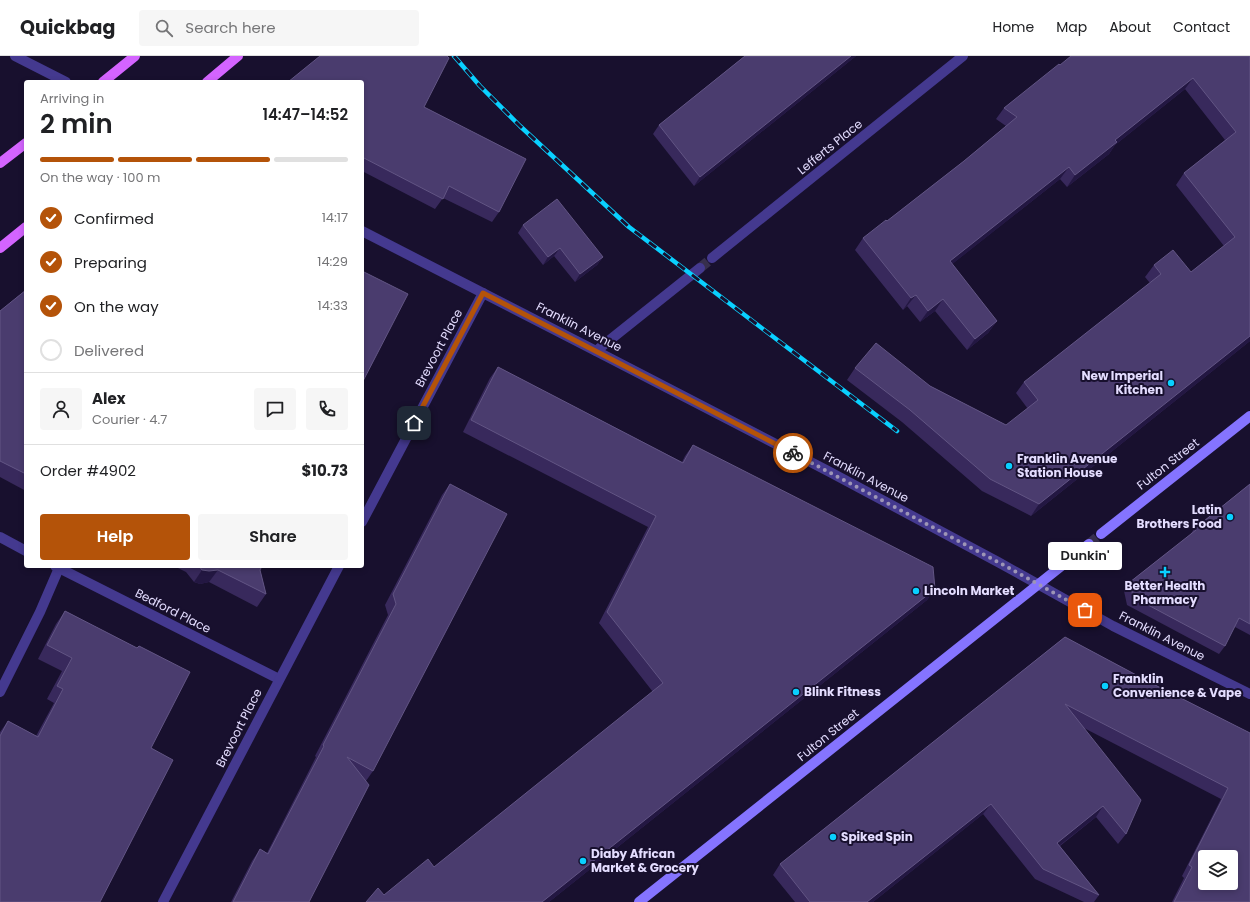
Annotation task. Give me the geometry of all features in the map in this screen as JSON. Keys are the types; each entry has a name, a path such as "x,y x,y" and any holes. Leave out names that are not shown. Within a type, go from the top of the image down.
{"main road":[{"path":"105,80 135,56"},
{"path":"209,80 238,56"},
{"path":"0,163 24,145"},
{"path":"0,248 24,229"},
{"name":"Fulton Street","path":"1101,534 1250,416"},
{"name":"Fulton Street","path":"639,902 1089,544"}],"street":[{"path":"16,56 62,80"},
{"name":"Lefferts Place","path":"712,258 963,56"},
{"name":"Franklin Avenue","path":"364,232 821,468 1038,584 1113,626 1250,694"},
{"path":"596,351 700,268"},
{"name":"Brevoort Place","path":"364,518 483,293"},
{"path":"0,537 24,549"},
{"path":"0,692 40,612 57,568"},
{"name":"Bedford Place","path":"59,568 279,679"},
{"name":"Brevoort Place","path":"164,902 338,568"}],"building":[{"path":"320,56 447,56 449,58 424,107 526,159 499,212 449,186 443,199 364,158 364,80 290,80"},
{"path":"745,56 851,56 700,177 659,125"},
{"path":"1071,56 1250,56 1250,336 1039,504 990,479 910,410 855,368 876,343 930,386 1006,425 1038,400 1024,382 1161,274 1154,265 1173,250 1191,272 1235,237 1184,173 1236,132 1193,78 1115,140 1117,142 1075,175 1069,167 950,261 997,321 975,339 943,299 928,311 916,295 911,298 863,238 964,161 1017,117 1004,108"},
{"path":"557,199 603,257 580,274 560,248 548,257 523,225"},
{"path":"364,272 408,294 364,379"},
{"path":"24,292 24,473 0,461 0,311"},
{"path":"498,367 683,463 693,445 933,567 935,589 542,902 366,902 378,888 384,895 428,859 434,867 663,683 607,612 656,516 471,420"},
{"path":"450,484 507,514 373,771 347,757 369,785 309,902 233,902 260,849 268,854 396,604 393,594"},
{"path":"1250,484 1250,624 1239,618 1225,646 1133,597 1130,582 1196,530 1194,529"},
{"path":"200,568 261,568 260,570 266,594 218,570 202,570"},
{"path":"65,611 137,648 139,646 190,672 151,748 173,760 100,902 0,902 0,736 8,721 38,737 63,689 57,686 72,658 47,645"},
{"path":"1065,637 1250,733 1250,902 1174,902 1192,867 1189,865 1228,788 1065,704 1141,800 1126,834 1103,806 1057,843 1099,895 1043,869 991,804 867,902 810,902 780,864"}],"tunnel":[{"path":"700,268 712,258"},
{"path":"1089,544 1101,534"}],"railway":[{"path":"454,56 480,86 520,126 629,227 897,431"}],"way so far":[{"path":"793,453 1085,610"}],"place":[{"name":"New Imperial Kitchen","path":"1171,383"},
{"name":"Franklin Avenue Station House","path":"1009,466"},
{"name":"Latin Brothers Food","path":"1230,517"},
{"name":"Better Health Pharmacy","path":"1165,572"},
{"name":"Lincoln Market","path":"916,591"},
{"name":"Dunkin'","path":"1085,610"},
{"name":"Franklin Convenience & Vape","path":"1105,686"},
{"name":"Blink Fitness","path":"796,692"},
{"name":"Spiked Spin","path":"833,837"},
{"name":"Diaby African Market & Grocery","path":"583,861"}],"route":[{"path":"414,423 483,293 793,453"}]}
